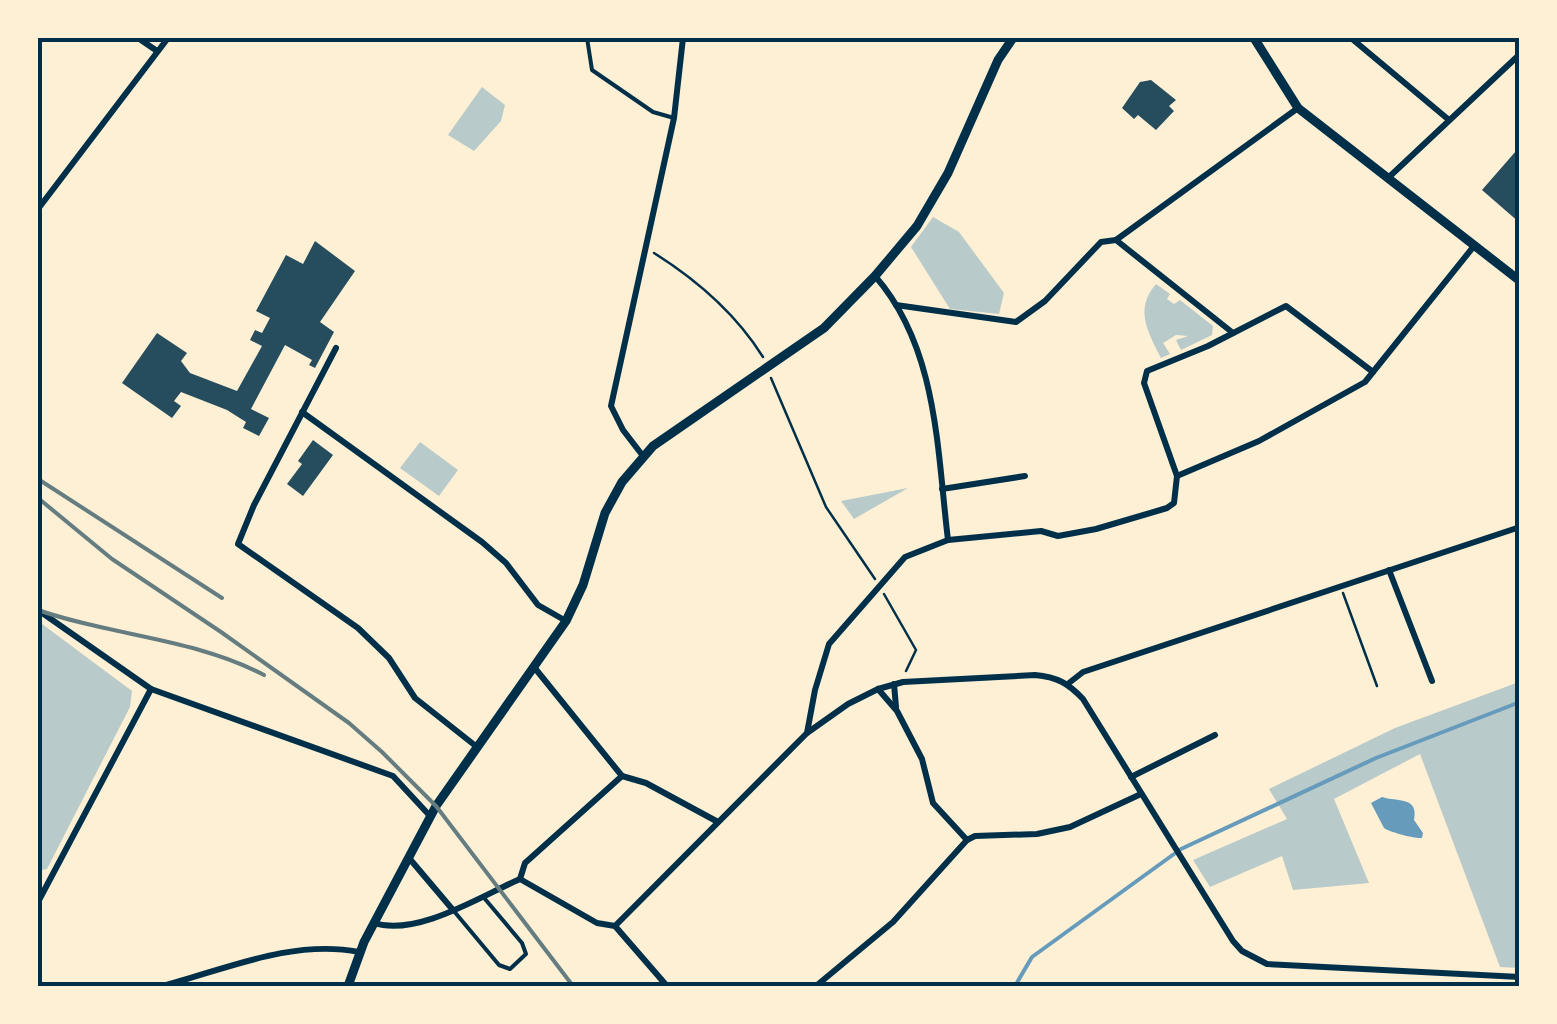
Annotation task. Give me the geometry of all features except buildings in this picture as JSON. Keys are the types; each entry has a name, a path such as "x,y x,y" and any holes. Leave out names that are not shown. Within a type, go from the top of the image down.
{"street":[{"path":"138,38 157,51"},
{"path":"38,209 168,38"},
{"path":"643,456 622,430 610,406 674,118 683,38"},
{"path":"348,986 360,952 430,816 566,621 584,586 605,513 622,482 643,456 694,415 767,370 824,328 875,276 916,226 948,173 998,60 1013,38"},
{"path":"1254,38 1285,93 1298,108 1520,282"},
{"path":"1351,38 1449,120"},
{"path":"1387,179 1520,54"},
{"path":"896,305 1016,322 1045,301 1101,242 1116,240 1298,108"},
{"path":"1116,240 1233,333"},
{"path":"1177,476 1260,441 1365,382 1474,246"},
{"path":"875,276 896,305 925,370 948,540"},
{"path":"806,734 814,690 830,644 905,557 948,540 1041,531 1058,536 1167,508 1178,495 1177,476 1144,383 1147,371 1286,306 1373,372"},
{"path":"336,348 254,505 238,544 358,628 388,658 415,698 477,747"},
{"path":"302,412 482,542 506,563 538,605 566,621"},
{"path":"942,489 1026,476"},
{"path":"1068,684 1083,672 1520,528"},
{"path":"1389,570 1432,681"},
{"path":"38,610 151,689 393,776 430,816"},
{"path":"534,667 622,776 646,783 718,822"},
{"path":"615,926 806,734 848,704 899,683 1035,675 1068,684 1083,699 1232,940 1252,958 1267,964 1520,977"},
{"path":"897,712 899,683"},
{"path":"38,902 151,689"},
{"path":"878,689 897,712 922,760 933,803 967,840"},
{"path":"1131,777 1215,735"},
{"path":"374,923 394,927 435,917 520,879 525,863 622,776"},
{"path":"816,986 893,922 967,840 1070,827 1142,794"},
{"path":"408,858 453,910"},
{"path":"520,879 597,924 615,926 666,986"},
{"path":"38,880 45,886"},
{"path":"163,986 286,951 342,948 360,952"},
{"path":"1496,986 1504,976"}],"lane":[{"path":"587,38 592,70 653,112 674,118"},
{"path":"453,910 500,966 510,969 526,954 522,943 483,897"}],"path":[{"path":"648,251 694,278 762,354 826,507 916,650 899,683"},
{"path":"1341,586 1377,686"}],"shaded area":[{"path":"482,87 505,105 501,121 474,151 448,135"},
{"path":"933,217 959,232 1004,293 999,314 950,309 911,247"},
{"path":"1156,284 1170,294 1167,299 1174,304 1180,300 1213,326 1212,335 1181,350 1176,340 1188,336 1176,335 1163,343 1170,354 1161,358 1144,312"},
{"path":"420,442 458,470 439,496 400,468"},
{"path":"908,488 854,519 841,501"},
{"path":"38,621 132,691 130,707 47,869 38,871"},
{"path":"1519,682 1519,968 1500,967 1420,754 1334,799 1369,883 1293,890 1282,856 1210,887 1193,860 1287,819 1269,789 1395,728"}],"water":[{"path":"1382,797 1410,803 1422,838 1384,828 1371,803"}],"waterway":[{"path":"1181,849 1376,758 1520,702"},
{"path":"1015,986 1032,957 1174,854"}],"railway":[{"path":"38,479 222,598"},
{"path":"38,498 112,559 349,723 382,752 436,806 573,986"},
{"path":"38,610 209,653 264,675"}]}
